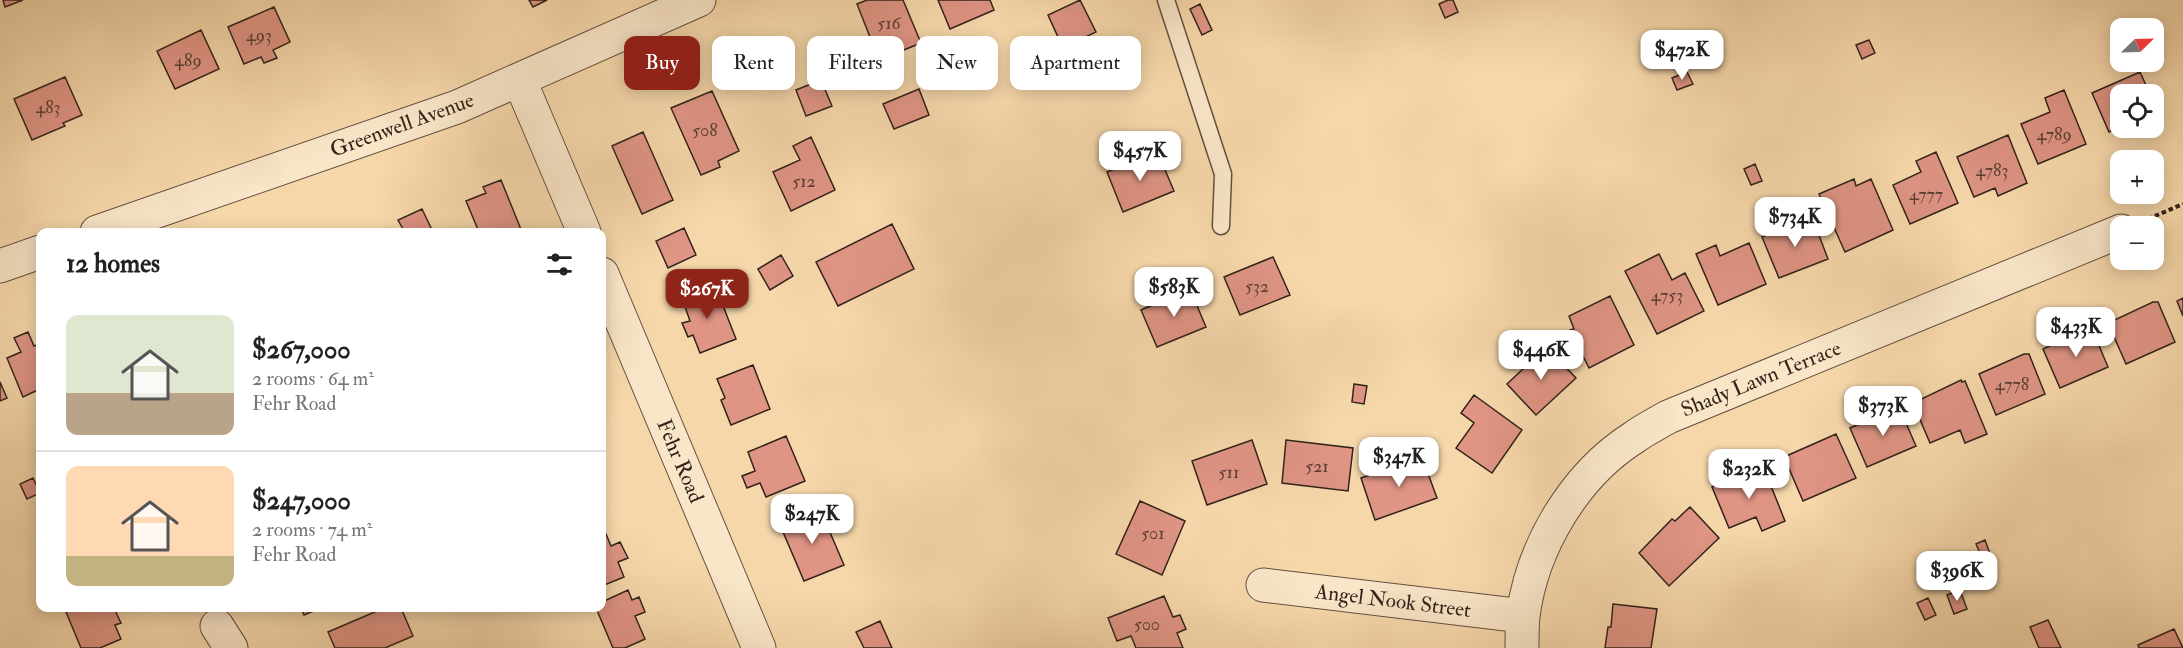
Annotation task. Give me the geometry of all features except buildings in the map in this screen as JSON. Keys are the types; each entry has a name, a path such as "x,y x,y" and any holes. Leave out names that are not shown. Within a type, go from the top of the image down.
{"street":[{"name":"Greenwell Avenue","path":"109,228 457,107 520,81 689,2"},
{"path":"520,81 582,228"},
{"name":"Shady Lawn Terrace","path":"1522,648 1523,616 1532,574 1548,534 1571,498 1592,474 1631,438 1668,417 2110,236"},
{"path":"0,266 36,253"},
{"name":"Fehr Road","path":"606,284 759,648"},
{"name":"Angel Nook Street","path":"1263,585 1523,616"}],"lane":[{"path":"1166,0 1223,174 1221,226"}],"path":[{"path":"2156,216 2183,204"}]}
